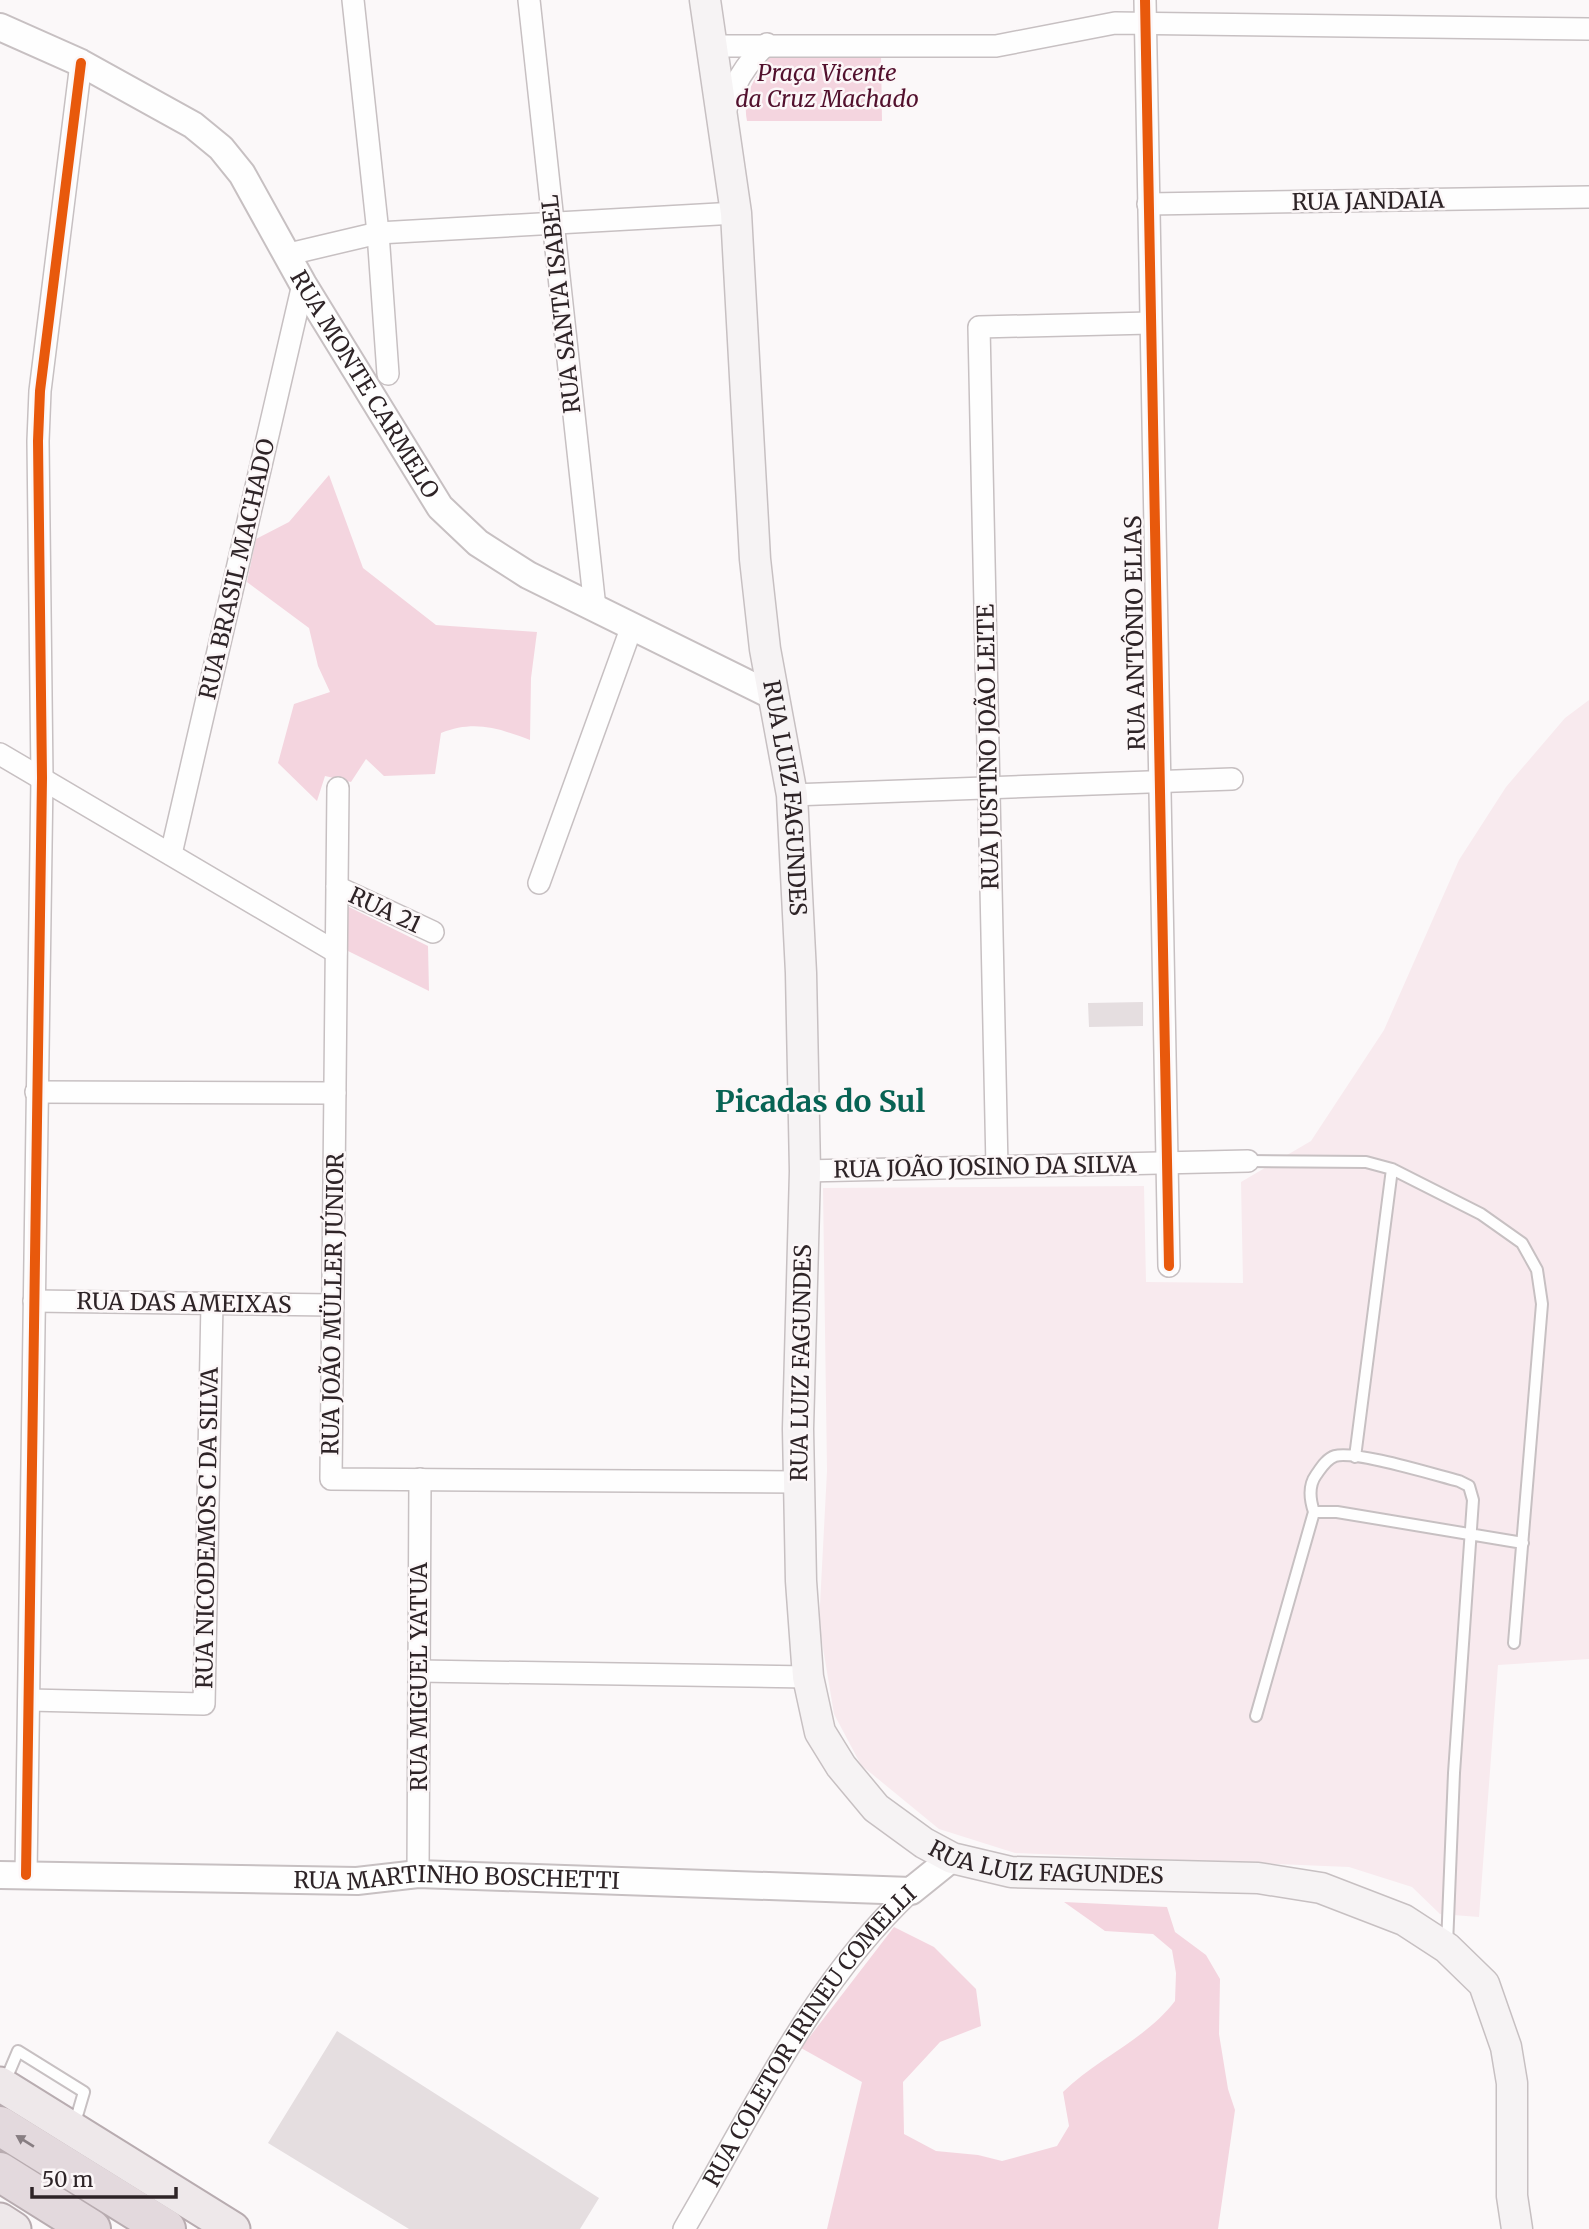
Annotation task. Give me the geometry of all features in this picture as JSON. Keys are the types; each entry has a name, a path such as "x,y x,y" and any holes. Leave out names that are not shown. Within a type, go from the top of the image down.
{"highway":[{"path":"0,2126 166,2229"},
{"path":"0,2172 91,2229"}],"main road":[{"name":"RUA LUIZ FAGUNDES","path":"705,0 736,213 755,559 774,696 792,796 801,973 805,1171 798,1429 801,1580 808,1677 820,1732 841,1766 876,1808 923,1843 952,1858 1011,1872 1258,1878 1321,1888 1404,1920 1447,1948 1484,1984 1506,2047 1513,2083 1512,2196 1517,2229"},
{"path":"2,2085 233,2229"},
{"path":"0,2220 14,2229"}],"street":[{"path":"352,0 377,233 388,374"},
{"name":"RUA SANTA ISABEL","path":"529,0 595,608"},
{"name":"RUA ANTÔNIO ELIAS","path":"1145,0 1169,1266"},
{"path":"710,46 996,46 1115,23 1145,26 1589,29"},
{"name":"RUA MONTE CARMELO","path":"0,27 81,63 209,135 242,174 285,255 410,462 452,520 495,556 774,696"},
{"path":"724,116 738,78 750,60 767,44"},
{"path":"13,1875 29,1700 42,778 38,472 40,391 81,63"},
{"name":"RUA JANDAIA","path":"1148,204 1589,197"},
{"path":"285,255 377,233 736,213"},
{"name":"RUA BRASIL MACHADO","path":"171,854 303,285"},
{"name":"RUA JUSTINO JOÃO LEITE","path":"997,1167 979,327 1150,323"},
{"path":"538,883 632,626"},
{"path":"0,754 336,952"},
{"path":"792,796 989,786 1232,779"},
{"name":"RUA JOÃO MÜLLER JÚNIOR","path":"338,788 331,1479 799,1482"},
{"name":"RUA 21","path":"337,887 433,932"},
{"path":"36,1092 335,1093"},
{"name":"RUA JOÃO JOSINO DA SILVA","path":"805,1171 1248,1161"},
{"name":"RUA DAS AMEIXAS","path":"34,1301 333,1305"},
{"name":"RUA NICODEMOS C DA SILVA","path":"29,1700 204,1704 212,1303"},
{"name":"RUA MIGUEL YATUA","path":"418,1874 420,1479"},
{"path":"419,1671 808,1677"},
{"name":"RUA COLETOR IRINEU COMELLI","path":"684,2229 810,2012 858,1946 911,1891 952,1858"},
{"name":"RUA MARTINHO BOSCHETTI","path":"13,1875 357,1881 418,1874 911,1891"}],"lane":[{"path":"1248,1161 1366,1163 1392,1169 1481,1214 1522,1243 1537,1270 1542,1304 1514,1643"},
{"path":"1355,1457 1392,1169"},
{"path":"1256,1716 1314,1512 1310,1502 1312,1481 1326,1462 1336,1456 1355,1457 1459,1481 1468,1486 1473,1500 1454,1773 1447,1948"},
{"path":"1314,1512 1337,1512 1523,1543"}],"shaded area":[{"path":"1589,700 1589,1659 1498,1665 1479,1917 1440,1914 1412,1887 1349,1867 1015,1853 939,1829 861,1765 834,1714 819,1624 827,1471 823,1188 1144,1186 1146,1282 1243,1283 1241,1182 1311,1141 1384,1030 1459,860 1506,787 1565,718"}],"green space":[{"name":"Praça Vicente da Cruz Machado","path":"776,49 881,54 882,121 747,121 749,92"},
{"path":"329,475 363,568 436,625 537,632 531,678 530,740 486,727 453,729 441,733 435,774 384,776 366,759 351,782 325,776 317,801 278,763 294,704 330,692 318,666 309,628 247,582 256,539 289,522"},
{"path":"347,906 428,946 429,991 348,951"},
{"path":"1064,1902 1167,1907 1175,1932 1206,1955 1220,1979 1219,2034 1228,2089 1235,2110 1218,2229 827,2229 862,2082 801,2048 894,1927 934,1947 976,1989 981,2026 940,2042 903,2082 904,2134 936,2151 978,2155 1002,2161 1057,2146 1069,2126 1063,2092 1150,2027 1175,2001 1176,1973 1172,1950 1153,1934 1105,1931"}],"building":[{"path":"1143,1002 1143,1026 1089,1027 1088,1003"},
{"path":"337,2031 599,2198 580,2229 409,2229 268,2143"}],"cycle path":[{"path":"1145,0 1169,1266"},
{"path":"26,1875 42,778 38,441 40,391 81,63"}],"district":[{"name":"Picadas do Sul","path":"820,1102"}]}
